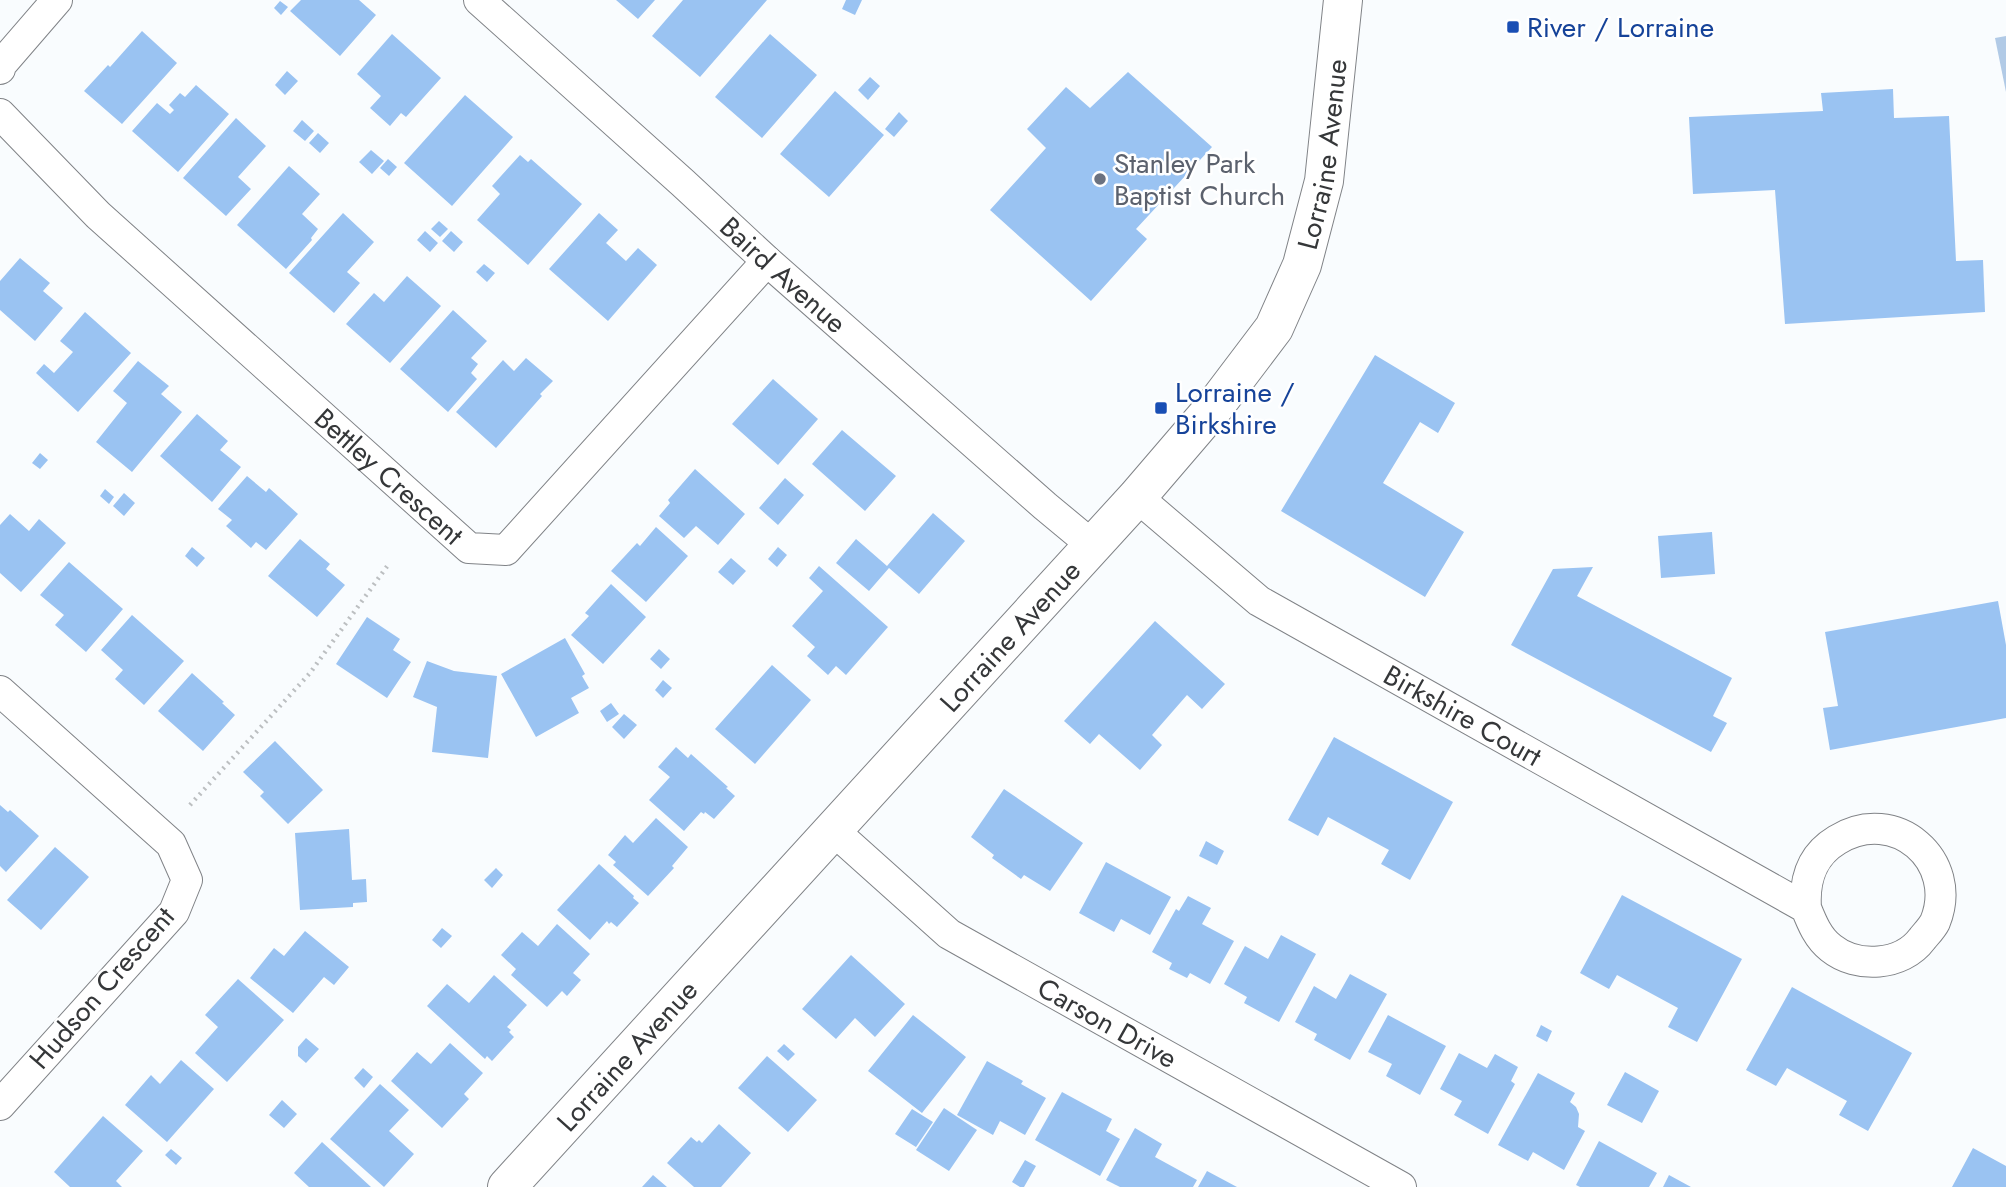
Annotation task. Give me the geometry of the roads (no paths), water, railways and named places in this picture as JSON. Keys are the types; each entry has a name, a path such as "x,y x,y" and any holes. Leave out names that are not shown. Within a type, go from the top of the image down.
{"street":[{"path":"0,69 57,0"},
{"name":"Baird Avenue","path":"479,0 767,261 1092,545"},
{"name":"Lorraine Avenue","path":"507,1187 1137,496 1215,405 1274,328 1301,265 1324,181 1343,0"},
{"name":"Bettley Crescent","path":"0,114 98,215 469,548 506,550 767,261"},
{"name":"Birkshire Court","path":"1137,496 1259,600 1806,908"},
{"name":"Hudson Crescent","path":"0,691 171,844 187,880 174,912 0,1105"},
{"path":"1874,827 1897,832 1909,838 1926,853 1937,874 1940,901 1934,923 1917,946 1891,960 1868,963 1845,957 1830,948 1814,930 1806,908 1805,889 1811,866 1825,847 1850,831 1874,827"},
{"name":"Carson Drive","path":"834,831 949,934 1401,1187"}],"place":[{"name":"River / Lorraine","path":"1513,27"},
{"name":"Stanley Park Baptist Church","path":"1100,179"},
{"name":"Lorraine / Birkshire","path":"1161,408"}]}
